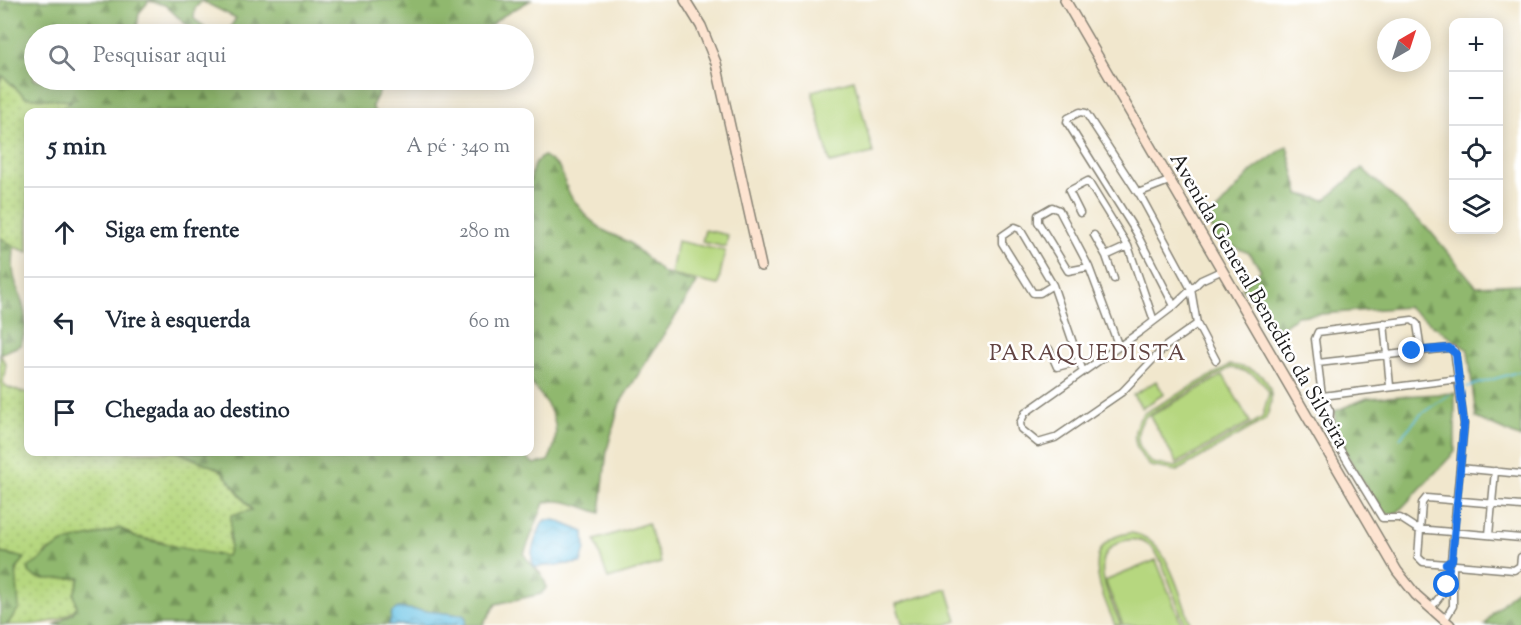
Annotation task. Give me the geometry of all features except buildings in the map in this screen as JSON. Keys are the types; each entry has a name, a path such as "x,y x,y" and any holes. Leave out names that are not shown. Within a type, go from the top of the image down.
{"main road":[{"path":"685,0 701,27 716,63 761,266"},
{"name":"Avenida General Benedito da Silveira","path":"1065,0 1387,556 1408,588 1440,615 1457,625"}],"street":[{"path":"1174,306 1136,232 1067,122 1068,118 1080,112 1086,113 1139,194 1191,289 1197,324 1216,360"},
{"path":"1139,194 1169,181"},
{"path":"1080,213 1069,191 1088,182 1128,246 1154,321"},
{"path":"1089,267 1068,271 1038,222 1038,215 1052,207 1059,210 1089,267 1119,347"},
{"path":"1053,285 1040,293 1033,293 1002,243 1002,236 1015,227 1020,229 1053,285 1083,372"},
{"path":"1094,235 1106,256 1114,279"},
{"path":"1106,256 1128,246"},
{"path":"1197,324 1166,346 1122,392 1055,438 1038,443 1025,435 1020,423 1025,413 1174,306 1208,275 1223,270"},
{"path":"1421,350 1415,321 1318,331 1315,337 1322,396 1330,412 1329,426 1332,436 1378,514 1384,518 1400,518 1420,529 1521,538"},
{"path":"1384,323 1390,386"},
{"path":"1318,363 1421,350 1453,349 1464,424 1451,565 1453,606 1440,615"},
{"path":"1049,350 1057,367 1080,361"},
{"path":"1322,396 1458,379"},
{"path":"1460,468 1521,474"},
{"path":"1489,535 1495,471"},
{"path":"1521,506 1426,498 1422,504 1419,559 1451,565 1514,570 1520,566 1521,557"},
{"path":"1440,615 1451,565"}],"green space":[{"path":"0,0 531,0 492,24 232,24 236,18 202,1 195,8 194,19 201,24 185,24 165,5 149,1 139,13 137,24 24,24 24,90 380,90 373,108 62,108 71,101 25,97 3,76 0,81"},
{"path":"3,76 25,97 72,101 62,108 24,108 24,251 14,247 0,237 0,81"},
{"path":"854,80 873,153 830,163 812,91"},
{"path":"1287,146 1299,194 1325,200 1362,168 1430,231 1476,286 1521,284 1521,438 1476,418 1468,350 1407,307 1297,316 1273,334 1257,305 1242,288 1261,270 1249,253 1217,240 1207,221 1252,171"},
{"path":"544,156 559,167 570,195 587,217 603,230 630,243 663,273 697,283 620,403 607,450 600,513 565,502 544,503 524,554 543,578 546,588 541,594 496,604 483,625 55,625 73,613 77,606 74,594 80,578 35,577 29,572 28,567 63,543 119,528 135,537 227,556 230,547 231,515 252,510 221,470 188,456 525,456 534,464 548,461 553,449 556,429 550,410 534,387 534,164"},
{"path":"705,230 728,235 726,247 702,242"},
{"path":"0,237 14,247 13,273 24,310 24,334 21,345 0,354"},
{"path":"677,241 725,251 718,285 671,275"},
{"path":"0,355 6,364 3,383 9,388 24,392 24,456 188,456 221,470 252,511 229,534 230,547 227,557 186,551 163,542 135,537 124,530 92,536 47,551 36,565 35,577 80,578 74,594 77,606 64,617 46,623 7,625 20,564 13,555 0,553"},
{"path":"1230,365 1252,370 1266,381 1270,389 1271,398 1265,420 1177,471 1150,466 1140,454 1135,434 1139,420 1144,413","holes":["1230,368 1248,372 1266,387 1269,393 1262,418 1176,467 1152,463 1138,441 1139,429 1146,416"]},
{"path":"1223,375 1250,422 1177,463 1150,416"},
{"path":"1156,381 1164,394 1142,408 1133,395"},
{"path":"1455,393 1455,452 1397,513 1382,514 1335,434 1335,411 1367,398"},
{"path":"648,523 661,563 608,579 595,540"},
{"path":"1130,533 1154,544 1163,555 1191,625 1185,625 1166,573 1153,549 1139,540 1131,539 1111,547 1105,556 1104,579 1121,625 1115,625 1100,584 1097,570 1098,557 1103,546 1113,538"},
{"path":"0,553 25,558 16,570 19,608 7,625 0,625"},
{"path":"1156,560 1182,625 1123,625 1105,581"},
{"path":"1521,585 1521,625 1485,625 1492,614"},
{"path":"947,589 957,621 945,625 903,625 896,604"}],"water":[{"path":"545,520 555,520 584,532 585,549 581,563 535,567 532,551"},
{"path":"398,608 463,615 466,618 465,625 389,625 392,612"}],"waterway":[{"path":"1467,387 1521,371"},
{"path":"1400,438 1421,414 1450,394"}],"district":[{"name":"PARAQUEDISTA","path":"1088,352"}],"route":[{"path":"1412,351 1449,348 1453,349 1456,354 1464,428 1452,560 1446,564 1449,568 1447,585"}]}
